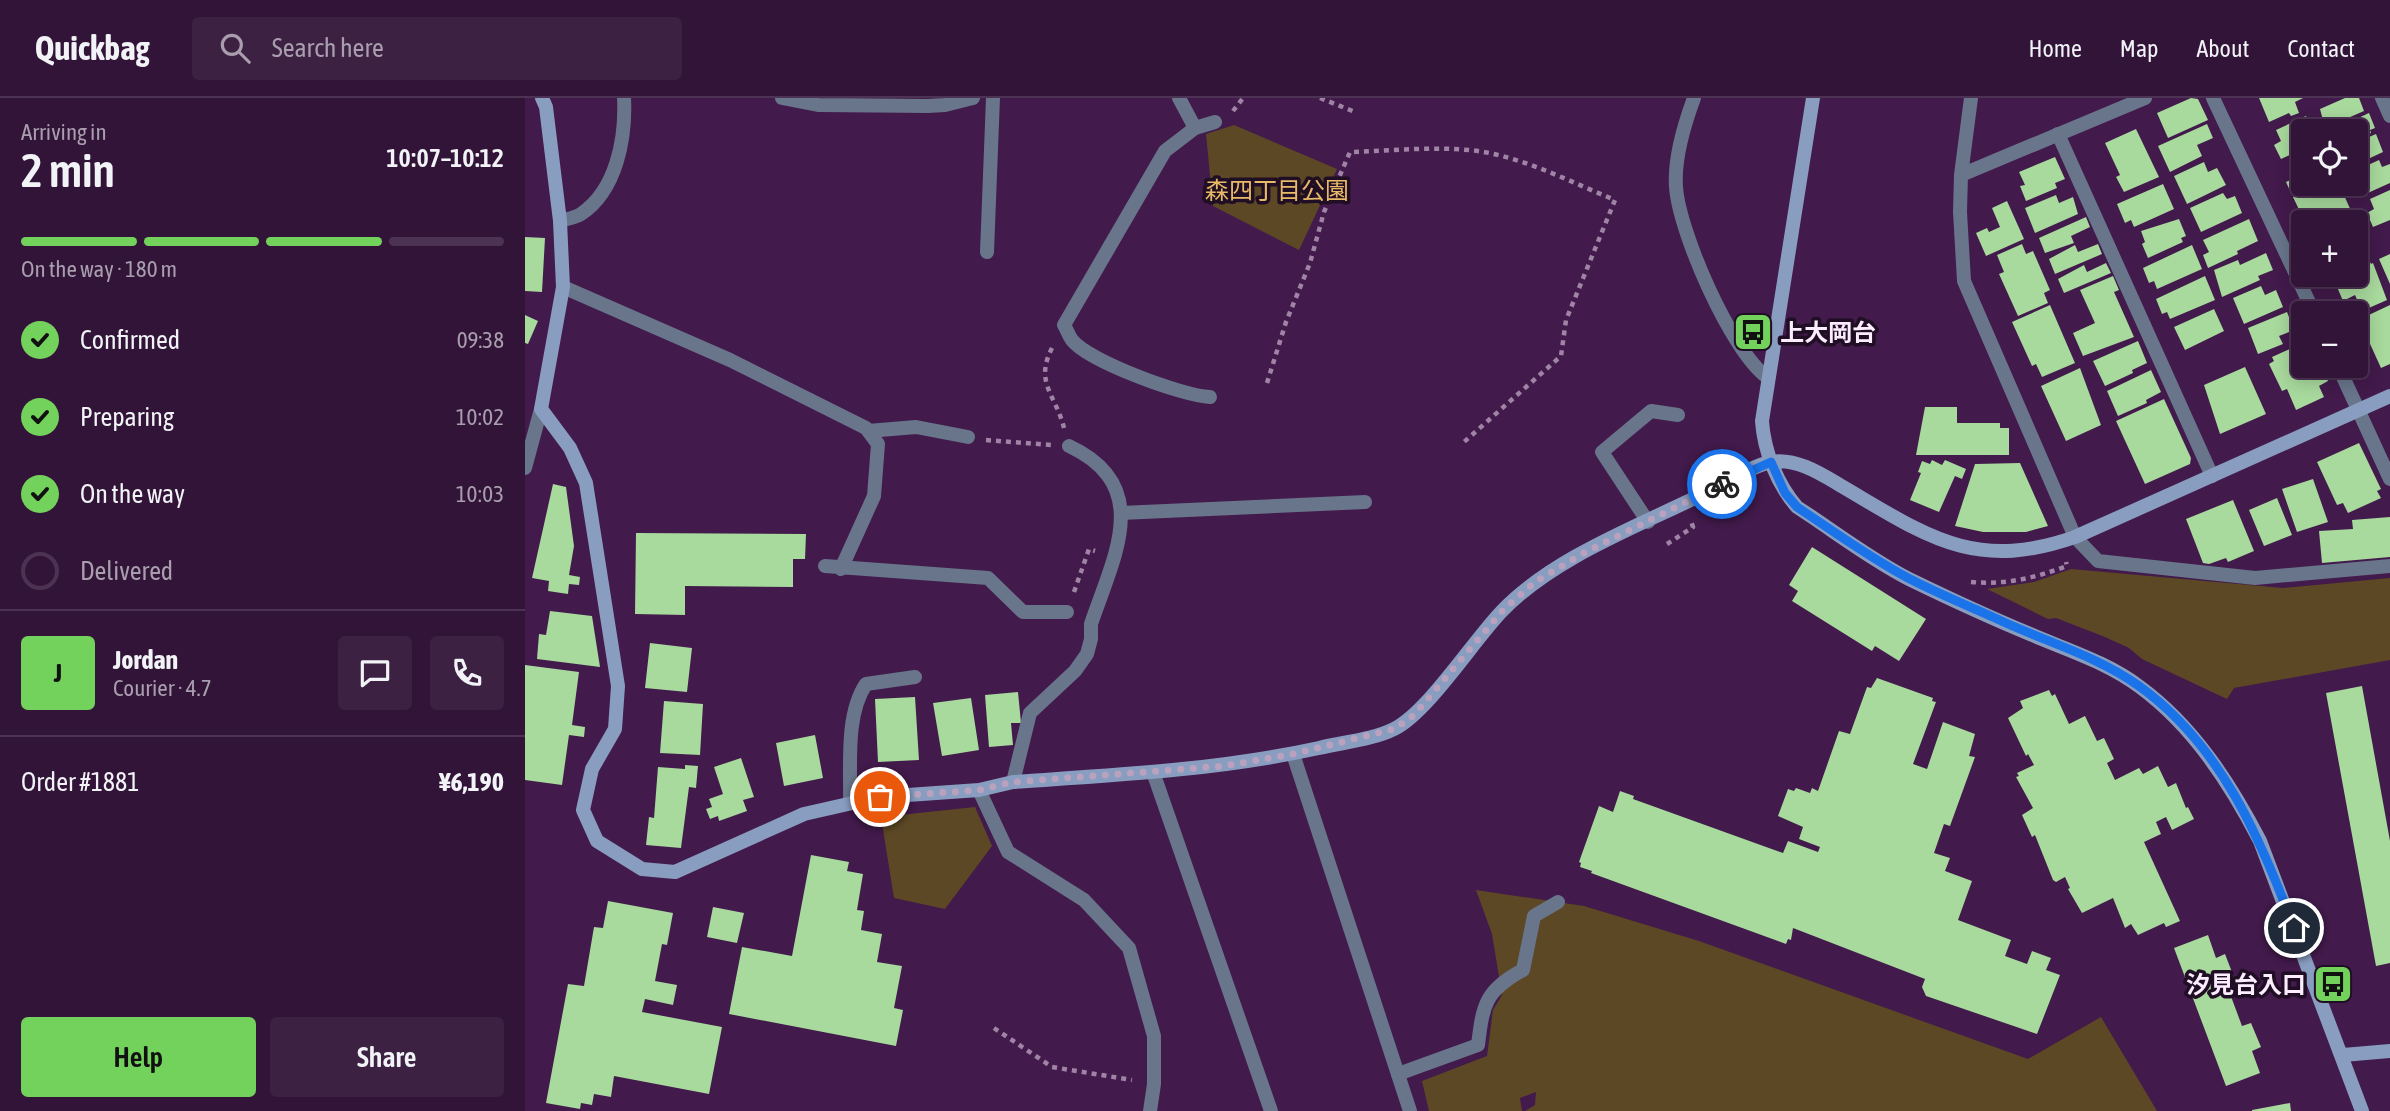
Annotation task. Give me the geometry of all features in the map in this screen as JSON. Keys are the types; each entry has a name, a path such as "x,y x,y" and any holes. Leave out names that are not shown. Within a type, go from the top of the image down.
{"street":[{"path":"525,468 541,409 562,287 560,221 546,107 542,98"},
{"path":"560,221 579,215 597,200 605,187 623,142 624,98"},
{"path":"782,98 818,105 928,106 973,98"},
{"path":"987,253 993,98"},
{"path":"1179,98 1195,128"},
{"path":"1694,98 1686,120 1678,162 1676,186 1681,210 1708,284 1727,325 1746,356 1767,377"},
{"path":"1814,98 1762,421 1763,437 1785,493 1797,507 1907,578 2111,668 2140,686 2170,712 2219,770 2241,803 2260,841 2362,1111"},
{"path":"1971,98 1959,212 1964,281 2075,537 2098,561 2255,578 2390,566"},
{"path":"1961,175 2145,98"},
{"path":"2213,98 2307,301"},
{"path":"2382,98 2390,116"},
{"path":"1210,397 1197,396 1140,377 1083,349 1072,340 1064,325 1165,151 1195,128 1215,121"},
{"path":"2058,134 2212,476"},
{"path":"562,287 730,360 868,431 878,444 874,496 841,569"},
{"path":"2344,378 2390,479"},
{"path":"541,409 570,448 586,482 618,686 615,729 592,769 583,810 597,841 642,869 675,872 804,814 880,797 979,790 1013,782 1224,766 1293,754 1394,729 1414,715 1503,610 1535,582 1584,553 1771,462 1811,468 1944,542 1982,552 2017,552 2049,547 2075,537 2390,396"},
{"path":"1648,522 1602,453 1651,411 1678,415"},
{"path":"868,431 916,427 968,437"},
{"path":"1013,782 1030,713 1075,671 1087,654 1091,624 1118,547 1122,527 1120,501 1103,469 1096,461 1069,446"},
{"path":"1121,513 1365,502"},
{"path":"825,566 841,569 939,572 988,578 1023,612 1067,612"},
{"path":"850,803 852,734 858,695 866,684 915,677"},
{"path":"1293,754 1410,1111"},
{"path":"1153,772 1271,1111"},
{"path":"979,790 1008,852 1084,900 1129,948 1154,1036 1154,1084 1150,1111"},
{"path":"1398,1074 1478,1045 1482,1017 1489,995 1508,978 1523,970 1535,916 1558,902"},
{"path":"2343,1055 2390,1051"}],"path":[{"path":"1320,98 1355,112"},
{"path":"1267,383 1286,322 1310,263 1324,212 1350,152 1466,149 1487,152 1523,163 1615,200 1566,320 1561,356 1464,442"},
{"path":"968,437 1019,444 1069,446 1060,412 1048,390 1044,364 1064,325"},
{"path":"1667,544 1688,530"},
{"path":"1974,582 2003,583 2057,570"},
{"path":"994,1028 1052,1067 1154,1084"}],"green space":[{"name":"森四丁目公園","path":"1234,125 1337,169 1299,250 1213,206 1206,134"},
{"path":"2071,569 2283,588 2390,578 2390,660 2234,688 2227,699 2142,659 2129,648 2105,637 2056,618 2048,619 1987,589 2034,582"},
{"path":"975,807 992,846 945,909 894,898 881,817"},
{"path":"1476,890 1584,906 1699,941 2028,1059 2101,1017 2157,1111 1525,1111 1535,1105 1536,1092 1520,1098 1522,1111 1429,1111 1422,1081 1487,1056 1493,1010 1502,995 1492,934"}],"building":[{"path":"2191,98 2198,99 2208,120 2168,138 2157,113"},
{"path":"2259,98 2303,98 2295,102 2299,113 2291,116 2289,113 2269,122"},
{"path":"2345,98 2359,98 2364,111 2346,119 2323,119 2320,109"},
{"path":"2369,113 2375,128 2368,134 2368,119 2356,119"},
{"path":"2291,123 2291,154 2281,159 2274,145 2281,141 2276,130"},
{"path":"2207,124 2213,138 2197,145 2202,156 2170,172 2158,146"},
{"path":"2136,129 2159,177 2124,192 2116,177 2120,175 2105,143"},
{"path":"2376,134 2383,152 2368,159 2368,137"},
{"path":"2055,157 2065,179 2055,183 2057,188 2026,201 2020,186 2025,185 2019,172"},
{"path":"2379,160 2382,167 2390,164 2390,183 2368,193 2368,165"},
{"path":"2204,162 2208,172 2217,168 2226,185 2187,204 2174,176"},
{"path":"2291,180 2291,193 2286,182"},
{"path":"2163,184 2174,209 2134,227 2131,220 2125,223 2117,204"},
{"path":"2390,190 2390,220 2373,227 2368,215 2374,209 2370,199"},
{"path":"2223,193 2227,199 2235,196 2242,213 2201,232 2190,208"},
{"path":"2056,195 2059,203 2073,197 2078,214 2035,233 2025,208"},
{"path":"2344,196 2351,210 2299,210 2293,197"},
{"path":"2007,201 2024,239 1986,256 1976,233 1987,228 1989,232 2000,227 1992,208"},
{"path":"2086,217 2090,227 2071,236 2074,243 2045,253 2039,238"},
{"path":"2179,219 2186,236 2181,238 2183,242 2148,258 2142,244 2145,242 2141,231"},
{"path":"2249,219 2258,241 2208,268 2203,255 2209,252 2203,240"},
{"path":"525,237 545,238 542,292 525,291"},
{"path":"2022,244 2026,254 2033,251 2050,290 2044,293 2048,303 2018,316 1999,274 2004,272 1997,255"},
{"path":"2098,244 2102,254 2055,274 2049,259 2075,245 2078,252"},
{"path":"2192,245 2202,269 2157,289 2154,281 2149,283 2143,268"},
{"path":"2266,253 2273,270 2258,276 2260,280 2222,297 2214,270 2238,260 2240,265"},
{"path":"2390,254 2390,284 2379,259"},
{"path":"2368,258 2371,264 2373,263 2387,300 2368,308 2368,301 2358,301 2355,295 2343,301 2337,287 2368,287"},
{"path":"2106,263 2111,273 2064,293 2058,279 2084,265 2087,272"},
{"path":"2113,276 2119,290 2114,292 2134,337 2083,356 2073,333 2095,323 2080,290"},
{"path":"2205,276 2215,300 2170,319 2167,312 2162,314 2156,299"},
{"path":"2261,286 2265,295 2276,290 2283,307 2244,324 2233,298"},
{"path":"2050,305 2075,363 2042,377 2036,364 2032,366 2012,322"},
{"path":"2390,305 2390,364 2381,368 2368,339 2368,315"},
{"path":"2214,309 2224,331 2185,350 2174,327"},
{"path":"2287,312 2291,322 2291,331 2279,336 2283,344 2258,354 2248,328"},
{"path":"525,315 538,321 528,344 525,343"},
{"path":"2138,341 2147,363 2105,386 2093,361"},
{"path":"2291,348 2291,378 2327,378 2328,381 2319,386 2324,397 2296,410 2287,389 2282,391 2269,364 2274,361 2272,357"},
{"path":"2245,367 2266,414 2220,434 2204,385"},
{"path":"2080,368 2101,425 2066,441 2041,386"},
{"path":"2151,370 2161,392 2146,400 2147,403 2118,416 2107,391"},
{"path":"2164,399 2191,458 2190,464 2145,484 2116,421"},
{"path":"1925,407 1957,407 1957,423 2000,423 2000,428 2009,428 2009,455 1916,455"},
{"path":"2359,443 2381,489 2377,491 2381,498 2348,513 2343,503 2337,505 2317,462"},
{"path":"1932,460 1942,465 1945,460 1966,469 1962,479 1955,476 1939,512 1910,500 1921,473 1918,472 1922,461 1930,464"},
{"path":"2020,463 2048,526 2026,532 1983,532 1955,526 1975,464"},
{"path":"2313,479 2328,522 2297,532 2282,489"},
{"path":"553,484 566,487 574,546 569,575 580,577 579,585 569,584 568,594 548,591 549,581 532,578"},
{"path":"2277,498 2292,535 2264,546 2249,510"},
{"path":"2233,500 2254,551 2228,562 2226,558 2209,564 2203,563 2186,519"},
{"path":"2390,517 2390,557 2322,563 2319,531 2353,529 2352,520"},
{"path":"636,533 806,534 805,559 793,559 793,587 685,586 685,615 635,614"},
{"path":"1812,547 1926,619 1899,661 1875,646 1872,651 1792,601 1798,591 1789,585"},
{"path":"550,611 592,616 600,667 537,659 539,634 546,635"},
{"path":"650,643 692,648 687,692 645,688"},
{"path":"525,665 579,672 572,725 585,727 584,737 569,735 562,785 525,780"},
{"path":"1877,678 1933,698 1932,701 1936,702 1913,764 1927,769 1943,722 1975,734 1969,756 1975,757 1950,826 1944,824 1934,853 1950,858 1945,871 1972,881 1958,920 2011,940 2005,956 2027,964 2032,951 2051,958 2046,970 2060,975 2037,1034 1926,996 1922,987 1925,979 1793,928 1791,940 1788,939 1786,944 1580,867 1579,862 1599,806 1613,812 1620,791 1634,796 1633,799 1783,853 1788,841 1818,852 1820,847 1799,839 1803,827 1778,816 1788,789 1794,791 1796,788 1810,793 1812,788 1818,791 1839,731 1850,734 1867,687 1871,688"},
{"path":"2362,686 2390,841 2390,963 2376,966 2326,693"},
{"path":"2049,690 2052,696 2055,694 2069,724 2085,716 2097,741 2104,738 2114,759 2107,763 2115,780 2139,768 2143,774 2158,766 2168,787 2176,783 2186,808 2188,807 2194,819 2172,830 2166,817 2156,822 2161,834 2144,842 2180,921 2166,927 2164,923 2138,935 2131,924 2125,928 2113,898 2082,913 2068,889 2070,888 2065,877 2056,882 2053,880 2035,835 2032,837 2022,815 2033,808 2016,777 2019,776 2017,773 2034,765 2028,754 2026,756 2008,718 2023,708 2020,701"},
{"path":"1018,692 1021,723 1011,723 1013,745 989,747 985,695"},
{"path":"915,697 919,760 878,762 875,699"},
{"path":"971,698 979,750 942,756 933,703"},
{"path":"664,701 703,704 700,755 660,753"},
{"path":"815,735 823,778 784,786 776,743"},
{"path":"741,758 754,797 743,800 747,811 719,821 718,816 710,819 706,809 712,807 709,799 723,794 714,767"},
{"path":"685,765 698,766 696,788 689,787 681,848 646,845 649,817 654,818 658,767 685,769"},
{"path":"811,855 849,862 847,871 863,874 857,910 864,911 861,930 882,934 877,962 902,966 894,1008 903,1010 896,1046 729,1014 742,947 792,956"},
{"path":"608,901 673,913 667,945 662,944 655,981 677,985 673,1005 645,999 642,1012 722,1027 709,1094 614,1076 611,1097 594,1094 592,1105 581,1103 580,1109 546,1103 568,984 584,986 594,927 603,928"},
{"path":"713,907 744,913 737,943 707,937"},
{"path":"2208,935 2216,958 2225,954 2235,980 2226,983 2242,1026 2251,1023 2261,1047 2252,1051 2260,1073 2226,1086 2174,948"},
{"path":"2290,1103 2291,1111 2252,1111 2252,1110"}],"way so far":[{"path":"880,797 979,790 1013,782 1224,766 1293,754 1394,729 1414,715 1503,610 1535,582 1584,553 1722,484"}],"place":[{"name":"上大岡台","path":"1753,332"},
{"name":"汐見台入口","path":"2333,984"}],"route":[{"path":"1722,484 1771,462 1785,493 1797,507 1907,578 2111,668 2140,686 2170,712 2195,740 2241,803 2260,841 2294,928"}]}
